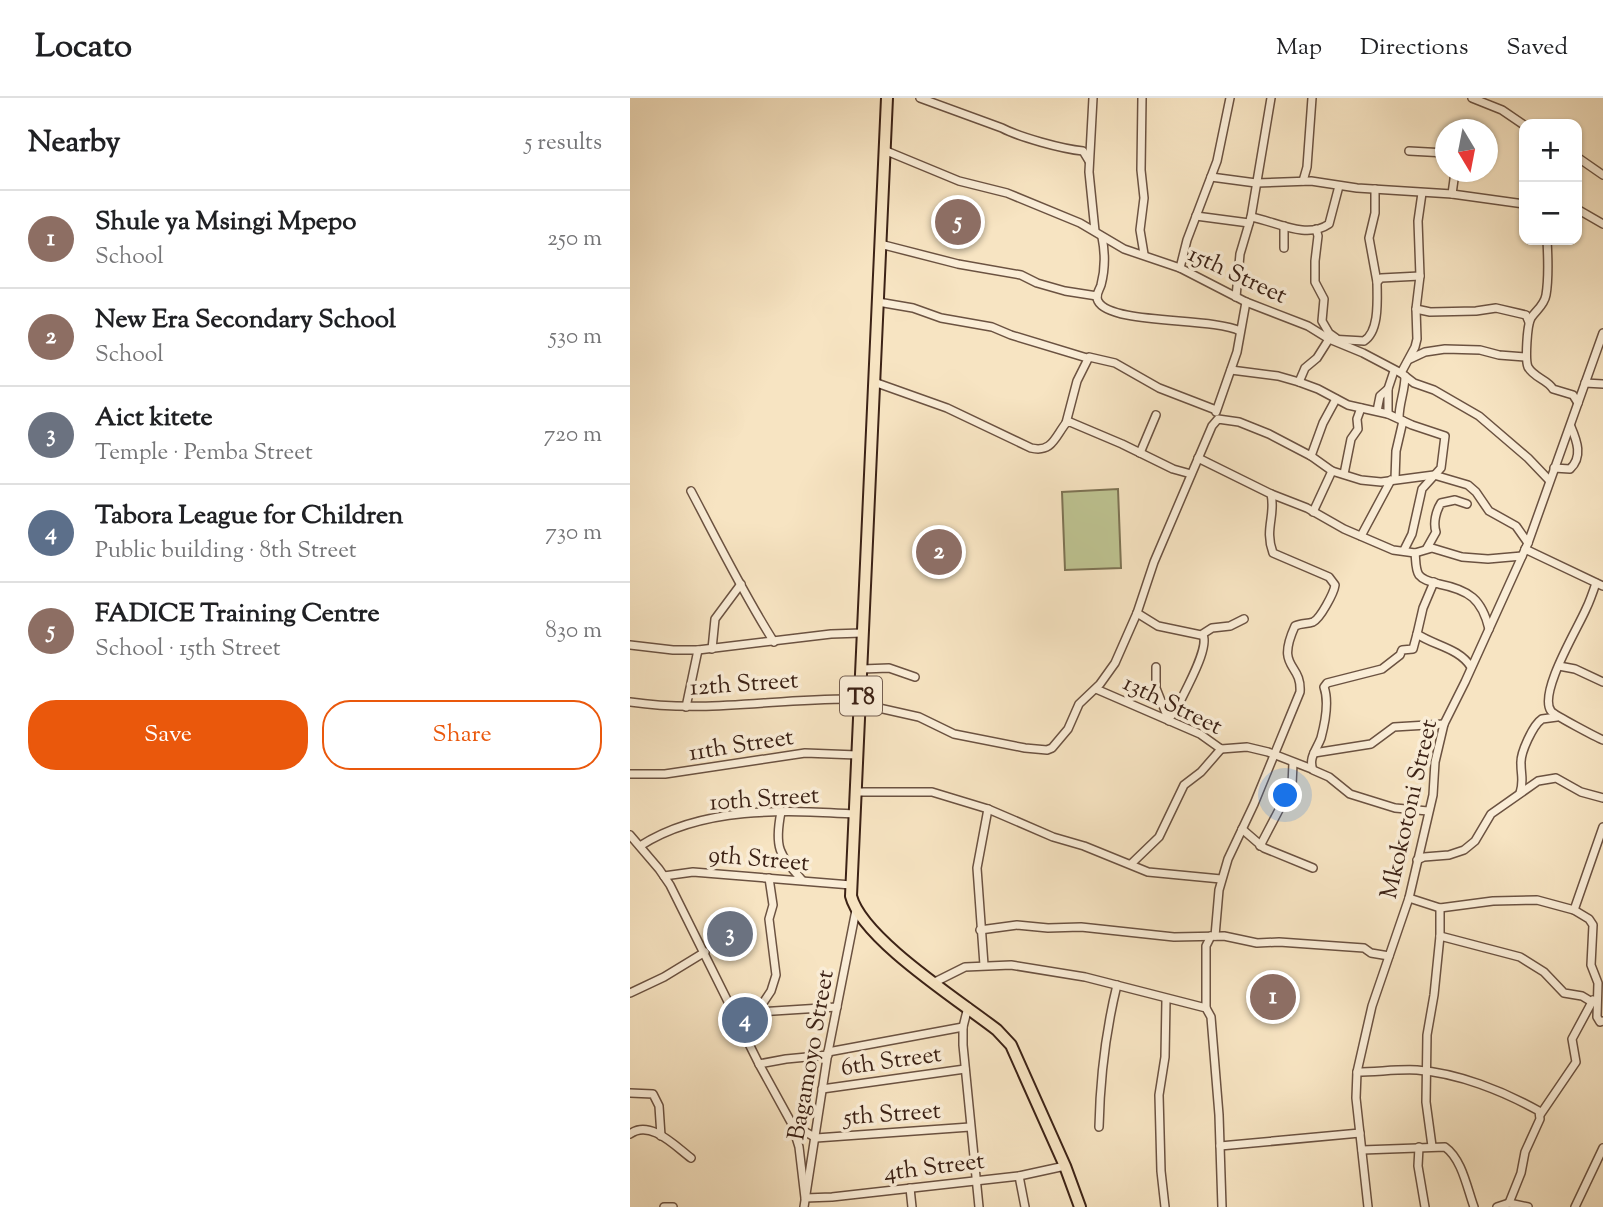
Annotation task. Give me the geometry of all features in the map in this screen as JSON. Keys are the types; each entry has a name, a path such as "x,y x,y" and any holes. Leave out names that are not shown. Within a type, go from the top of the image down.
{"highway":[{"name":"T8","path":"884,99 878,302 851,895 856,911 883,942 997,1030 1011,1045 1065,1166 1080,1207"}],"street":[{"path":"919,98 1012,134 1064,149 1083,151 1089,161"},
{"path":"1093,98 1089,161 1095,231"},
{"path":"1142,98 1141,160 1144,198 1140,230 1144,254"},
{"path":"1180,268 1196,216 1212,177 1230,98"},
{"path":"1236,297 1240,254 1250,220 1271,98"},
{"path":"1303,181 1307,167 1312,98"},
{"path":"1472,98 1502,110 1519,121"},
{"name":"15th Street","path":"883,150 959,181 1007,193 1095,231 1124,249 1180,268 1246,302 1308,326 1479,416 1549,480"},
{"path":"1409,151 1435,152"},
{"path":"1582,161 1603,175"},
{"path":"1212,177 1256,183 1303,181 1452,194 1519,203"},
{"path":"1452,194 1454,182"},
{"path":"1196,216 1250,220 1294,229 1316,229 1329,224 1339,186"},
{"path":"1333,339 1364,341 1371,335 1377,282 1369,238 1375,213 1375,189"},
{"path":"1377,411 1380,396 1410,359 1417,339 1416,309 1420,276 1418,221 1422,193"},
{"path":"1582,212 1603,224"},
{"path":"1284,226 1284,248"},
{"path":"1316,229 1318,236 1315,282 1324,299 1322,321 1333,339"},
{"path":"1102,237 1104,265 1097,296 1100,304 1117,313 1216,324 1240,331"},
{"path":"880,244 958,264 1021,275 1065,291 1097,296"},
{"path":"1548,245 1546,295 1530,322 1525,357 1534,374 1548,382 1553,389 1573,395 1579,400"},
{"path":"1377,282 1384,276 1420,276"},
{"path":"878,302 898,304 941,318 992,327 1087,358 1115,363 1159,388 1247,425 1311,456 1332,471 1370,482 1434,475 1468,485 1489,511 1516,526 1525,527 1536,522"},
{"path":"1096,689 1115,663 1137,612 1154,562 1217,414 1231,370 1246,302"},
{"path":"1416,309 1430,312 1499,308 1526,315 1530,322"},
{"name":"Mkokotoni Street","path":"1368,1207 1356,1098 1357,1072 1372,1006 1409,898 1427,811 1433,795 1435,762 1444,724 1536,522 1603,333"},
{"path":"1299,382 1305,368 1333,339"},
{"path":"1410,359 1425,352 1445,349 1480,350 1525,357"},
{"path":"874,382 932,402 1035,449 1049,447 1066,423 1077,381 1087,358"},
{"path":"1231,370 1278,376 1299,382 1336,399 1388,414 1445,436 1444,459 1439,472 1422,489 1412,534 1404,550"},
{"path":"1361,536 1393,480 1401,419 1399,407 1404,393 1400,374"},
{"path":"1585,383 1603,384"},
{"path":"1388,389 1388,414"},
{"path":"1311,456 1323,423 1336,399"},
{"path":"1344,474 1352,439 1358,429 1357,418 1361,408"},
{"path":"1140,453 1156,415"},
{"path":"1066,423 1075,424 1173,469 1191,474"},
{"path":"1554,468 1570,469 1578,458 1576,439 1571,427"},
{"path":"1198,458 1385,547 1415,553 1436,548 1462,557 1488,559 1525,549 1545,556 1599,584 1559,666 1548,699 1551,711 1558,717 1603,740"},
{"path":"1314,512 1332,471"},
{"path":"691,491 749,602 774,642"},
{"path":"1222,1207 1211,1017 1206,1009 1206,946 1213,936 1221,879 1228,859 1300,692 1300,681 1287,660 1288,644 1296,626 1311,623 1318,618 1334,592 1335,585 1329,576 1273,553 1268,529 1271,494"},
{"path":"1427,548 1436,531 1437,512 1441,503 1455,500 1467,504"},
{"path":"1516,526 1525,549"},
{"path":"1415,553 1419,574 1476,600 1483,609 1489,630"},
{"path":"1313,770 1311,764 1322,730 1327,698 1324,687 1327,683 1382,669 1403,650 1413,649 1423,608 1434,582"},
{"path":"712,649 715,619 741,584"},
{"path":"1137,612 1158,626 1203,635"},
{"path":"1203,635 1209,629 1230,626 1244,619"},
{"path":"630,645 698,650 831,634 862,633"},
{"path":"1417,634 1435,645 1458,653 1471,667"},
{"path":"1169,720 1205,649 1203,635"},
{"path":"686,707 698,650"},
{"path":"1559,666 1574,669 1603,682"},
{"path":"1156,667 1156,688 1169,720"},
{"path":"862,669 889,668 915,677"},
{"name":"13th Street","path":"1096,689 1200,734 1221,749 1243,746 1275,754 1329,777 1350,794 1395,808 1427,811"},
{"name":"12th Street","path":"630,702 686,707 733,706 800,699 861,701 919,717 954,734 1047,750 1061,740 1079,704 1096,689"},
{"path":"1520,793 1523,781 1520,764 1522,753 1534,727 1542,719 1558,717"},
{"path":"1314,753 1371,744 1394,727 1444,724"},
{"path":"1131,864 1159,837 1168,816 1179,801 1184,785 1201,772 1221,749"},
{"name":"11th Street","path":"630,774 665,774 805,753 857,755"},
{"path":"1260,846 1290,790 1293,763"},
{"path":"1417,860 1464,850 1475,841 1491,814 1538,781 1556,778 1581,792 1603,798"},
{"path":"857,792 932,792 988,809 1053,837 1159,874 1221,879"},
{"path":"984,965 977,868 988,809"},
{"path":"781,812 778,829 780,847 788,867 802,881"},
{"name":"10th Street","path":"640,846 662,833 709,819 781,812 854,814"},
{"path":"1574,911 1603,827"},
{"path":"1242,829 1260,846 1313,868"},
{"path":"630,835 664,876 705,952 759,1065 792,1124 799,1147 805,1198"},
{"name":"9th Street","path":"664,876 692,872 851,886"},
{"path":"757,1012 771,991 776,975 769,922 773,905 769,878"},
{"path":"1409,898 1440,908 1493,901 1537,900 1603,923"},
{"path":"1432,1146 1426,1102 1427,1028 1434,995 1440,908"},
{"name":"Bagamoyo Street","path":"804,1207 828,1054 856,911"},
{"path":"1591,921 1594,935 1591,965 1600,981 1597,1017 1600,1022 1603,1021"},
{"path":"980,930 1017,925 1081,927 1174,937 1213,936 1257,943 1364,948 1369,953 1389,956"},
{"path":"1440,936 1520,957 1544,972 1564,993 1582,996 1592,1002"},
{"path":"630,993 664,977 705,952"},
{"path":"935,982 965,967 984,965 1038,968 1117,985 1206,1009"},
{"path":"1099,1127 1109,1018 1117,985"},
{"path":"1509,1203 1521,1173 1522,1161 1541,1115 1575,1063 1572,1039 1597,994"},
{"path":"1165,1207 1158,1095 1165,1057 1166,1000"},
{"path":"737,1018 757,1012 837,1007"},
{"path":"968,1007 963,1027 965,1069 979,1207"},
{"path":"759,1065 963,1027"},
{"name":"6th Street","path":"822,1089 965,1069"},
{"path":"1357,1072 1426,1071 1447,1074 1532,1107 1541,1115"},
{"path":"630,1093 653,1094 657,1099 661,1136"},
{"path":"792,1124 816,1138"},
{"name":"5th Street","path":"816,1138 970,1126"},
{"path":"630,1134 642,1129 661,1136 691,1158"},
{"path":"1220,1146 1360,1133"},
{"path":"1419,1147 1419,1173 1425,1207"},
{"path":"1362,1150 1445,1147 1451,1151 1474,1207"},
{"path":"1575,1207 1603,1148"},
{"name":"4th Street","path":"805,1198 1019,1176 1065,1166"},
{"path":"1019,1176 1025,1207"},
{"path":"910,1188 912,1207"},
{"path":"1497,1207 1509,1203 1528,1207"},
{"path":"664,1207 673,1207"}],"green space":[{"path":"1118,489 1121,568 1065,570 1062,492"}],"place":[{"name":"FADICE Training Centre","path":"958,222"},
{"name":"New Era Secondary School","path":"939,552"},
{"name":"Aict kitete","path":"730,934"},
{"name":"Shule ya Msingi Mpepo","path":"1273,997"},
{"name":"Tabora League for Children","path":"745,1020"}]}
